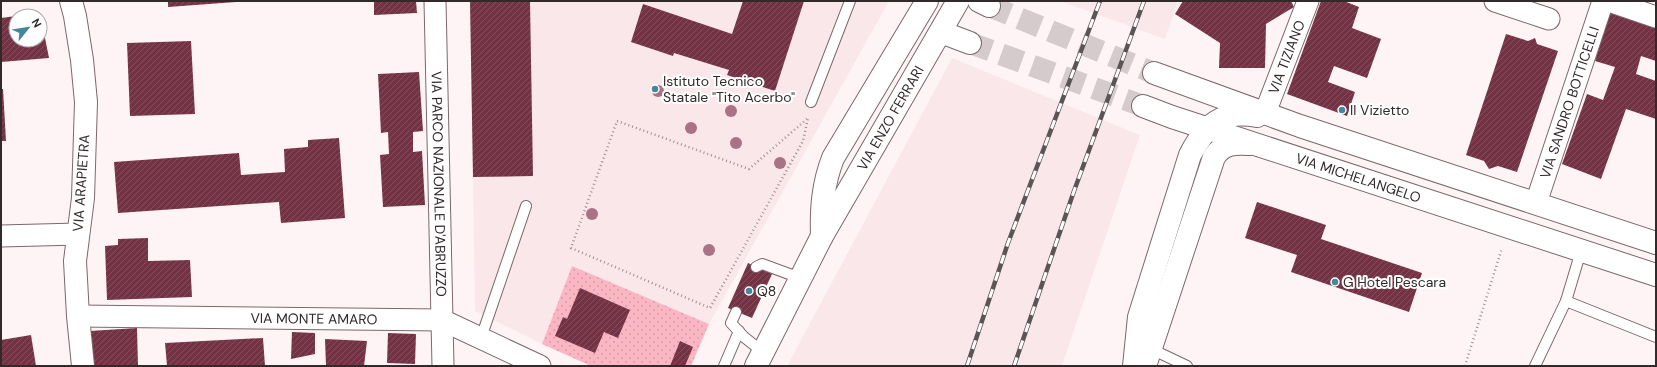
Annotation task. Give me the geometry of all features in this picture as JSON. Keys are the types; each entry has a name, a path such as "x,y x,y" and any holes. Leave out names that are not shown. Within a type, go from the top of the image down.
{"main road":[{"name":"VIA ARAPIETRA","path":"71,1 82,60 86,102 83,198 74,261 83,366"},
{"name":"VIA ENZO FERRARI","path":"822,236 822,196 833,158 927,1"},
{"name":"VIA ENZO FERRARI","path":"759,359 822,236 958,1"},
{"path":"941,32 970,43"},
{"name":"VIA MICHELANGELO","path":"1154,73 1344,140 1656,243"},
{"name":"VIA MICHELANGELO","path":"1143,106 1254,144 1506,236 1581,251 1656,275"},
{"name":"VIA MICHELANGELO","path":"1207,128 1214,122 1228,116 1245,114 1257,116 1323,140 1331,142 1344,140"},
{"path":"1172,117 1184,132 1190,155"},
{"path":"1141,357 1139,317 1190,155 1197,140 1207,128"},
{"path":"1141,357 1214,157 1220,149 1228,145 1236,143 1254,144"},
{"path":"1506,236 1528,218 1536,203"}],"street":[{"name":"VIA PARCO NAZIONALE D'ABRUZZO","path":"435,1 443,366"},
{"name":"VIA TIZIANO","path":"1265,113 1308,1"},
{"path":"1495,1 1549,19"},
{"name":"VIA SANDRO BOTTICELLI","path":"1536,203 1603,1"},
{"path":"1609,1 1656,17"},
{"path":"1,236 78,234"},
{"name":"VIA MONTE AMARO","path":"78,316 442,320 540,366"}],"lane":[{"path":"811,102 850,1"},
{"path":"480,338 526,206"},
{"path":"1536,366 1566,301 1581,251"},
{"path":"756,267 762,264 800,278"},
{"path":"1566,301 1656,337"},
{"path":"736,312 731,323 744,337 759,359"},
{"path":"724,366 739,331"},
{"path":"1141,357 1187,366"}],"path":[{"path":"807,119 749,168 617,121 571,248 710,308 803,141 811,102"},
{"path":"1465,366 1506,236"}],"shaded area":[{"name":"Istituto Tecnico Statale \"Tito Acerbo\"","path":"470,1 889,1 709,324 572,266 542,344 475,311"},
{"path":"1060,1 1178,1 1165,39"},
{"path":"952,58 1140,135 1062,366 787,366"},
{"path":"572,266 709,324 691,366 591,366 542,344"}],"building":[{"path":"168,1 236,1 236,2 168,7"},
{"path":"374,1 416,1 417,13 374,15"},
{"path":"470,1 530,1 533,176 473,177"},
{"path":"743,1 804,1 775,91 727,75 729,70 674,53 673,56 631,42 643,4 732,34"},
{"path":"1183,1 1291,1 1294,7 1266,24 1265,68 1219,68 1220,43 1175,14"},
{"path":"1321,1 1344,1 1359,7 1352,28 1381,39 1367,78 1334,66 1328,82 1355,92 1347,116 1287,94"},
{"path":"1611,8 1656,23 1656,61 1641,56 1636,74 1656,81 1656,119 1626,109 1601,179 1562,164 1587,94 1603,100 1615,67 1595,61"},
{"path":"8,17 8,48 47,48 49,58 1,62 1,18"},
{"path":"1506,34 1528,41 1535,38 1537,44 1558,51 1517,172 1498,166 1489,169 1484,161 1466,155"},
{"path":"191,41 195,114 130,116 127,43"},
{"path":"419,72 423,131 413,132 413,152 422,151 425,205 383,207 380,155 389,154 388,132 381,133 378,74"},
{"path":"1,89 3,89 6,141 1,141"},
{"path":"339,138 345,218 281,223 279,202 118,213 114,162 239,153 241,175 285,172 284,149 308,147 308,140"},
{"path":"1257,202 1326,225 1321,239 1422,273 1409,312 1291,272 1297,255 1245,238"},
{"path":"148,238 148,261 190,260 192,297 107,300 105,246 118,245 118,239"},
{"path":"748,263 772,274 752,318 728,308"},
{"path":"580,288 630,310 618,338 604,332 595,353 555,336 563,317 567,319"},
{"path":"137,328 138,366 92,366 90,331"},
{"path":"292,332 315,333 315,354 291,359"},
{"path":"388,333 416,334 415,364 387,363"},
{"path":"31,335 36,366 1,366 1,340"},
{"path":"263,338 265,366 167,366 165,343"},
{"path":"325,339 367,341 364,366 326,366"},
{"path":"680,341 693,347 685,366 670,366"}],"tunnel":[{"path":"989,6 1154,73"},
{"path":"970,43 1143,106"}],"railway":[{"path":"967,366 1008,243 1100,1"},
{"path":"1014,366 1074,191 1144,1"}],"place":[{"name":"Istituto Tecnico Statale \"Tito Acerbo\"","path":"655,89"},
{"name":"Il Vizietto","path":"1342,110"},
{"name":"G Hotel Pescara","path":"1335,282"},
{"name":"Q8","path":"749,291"}]}
